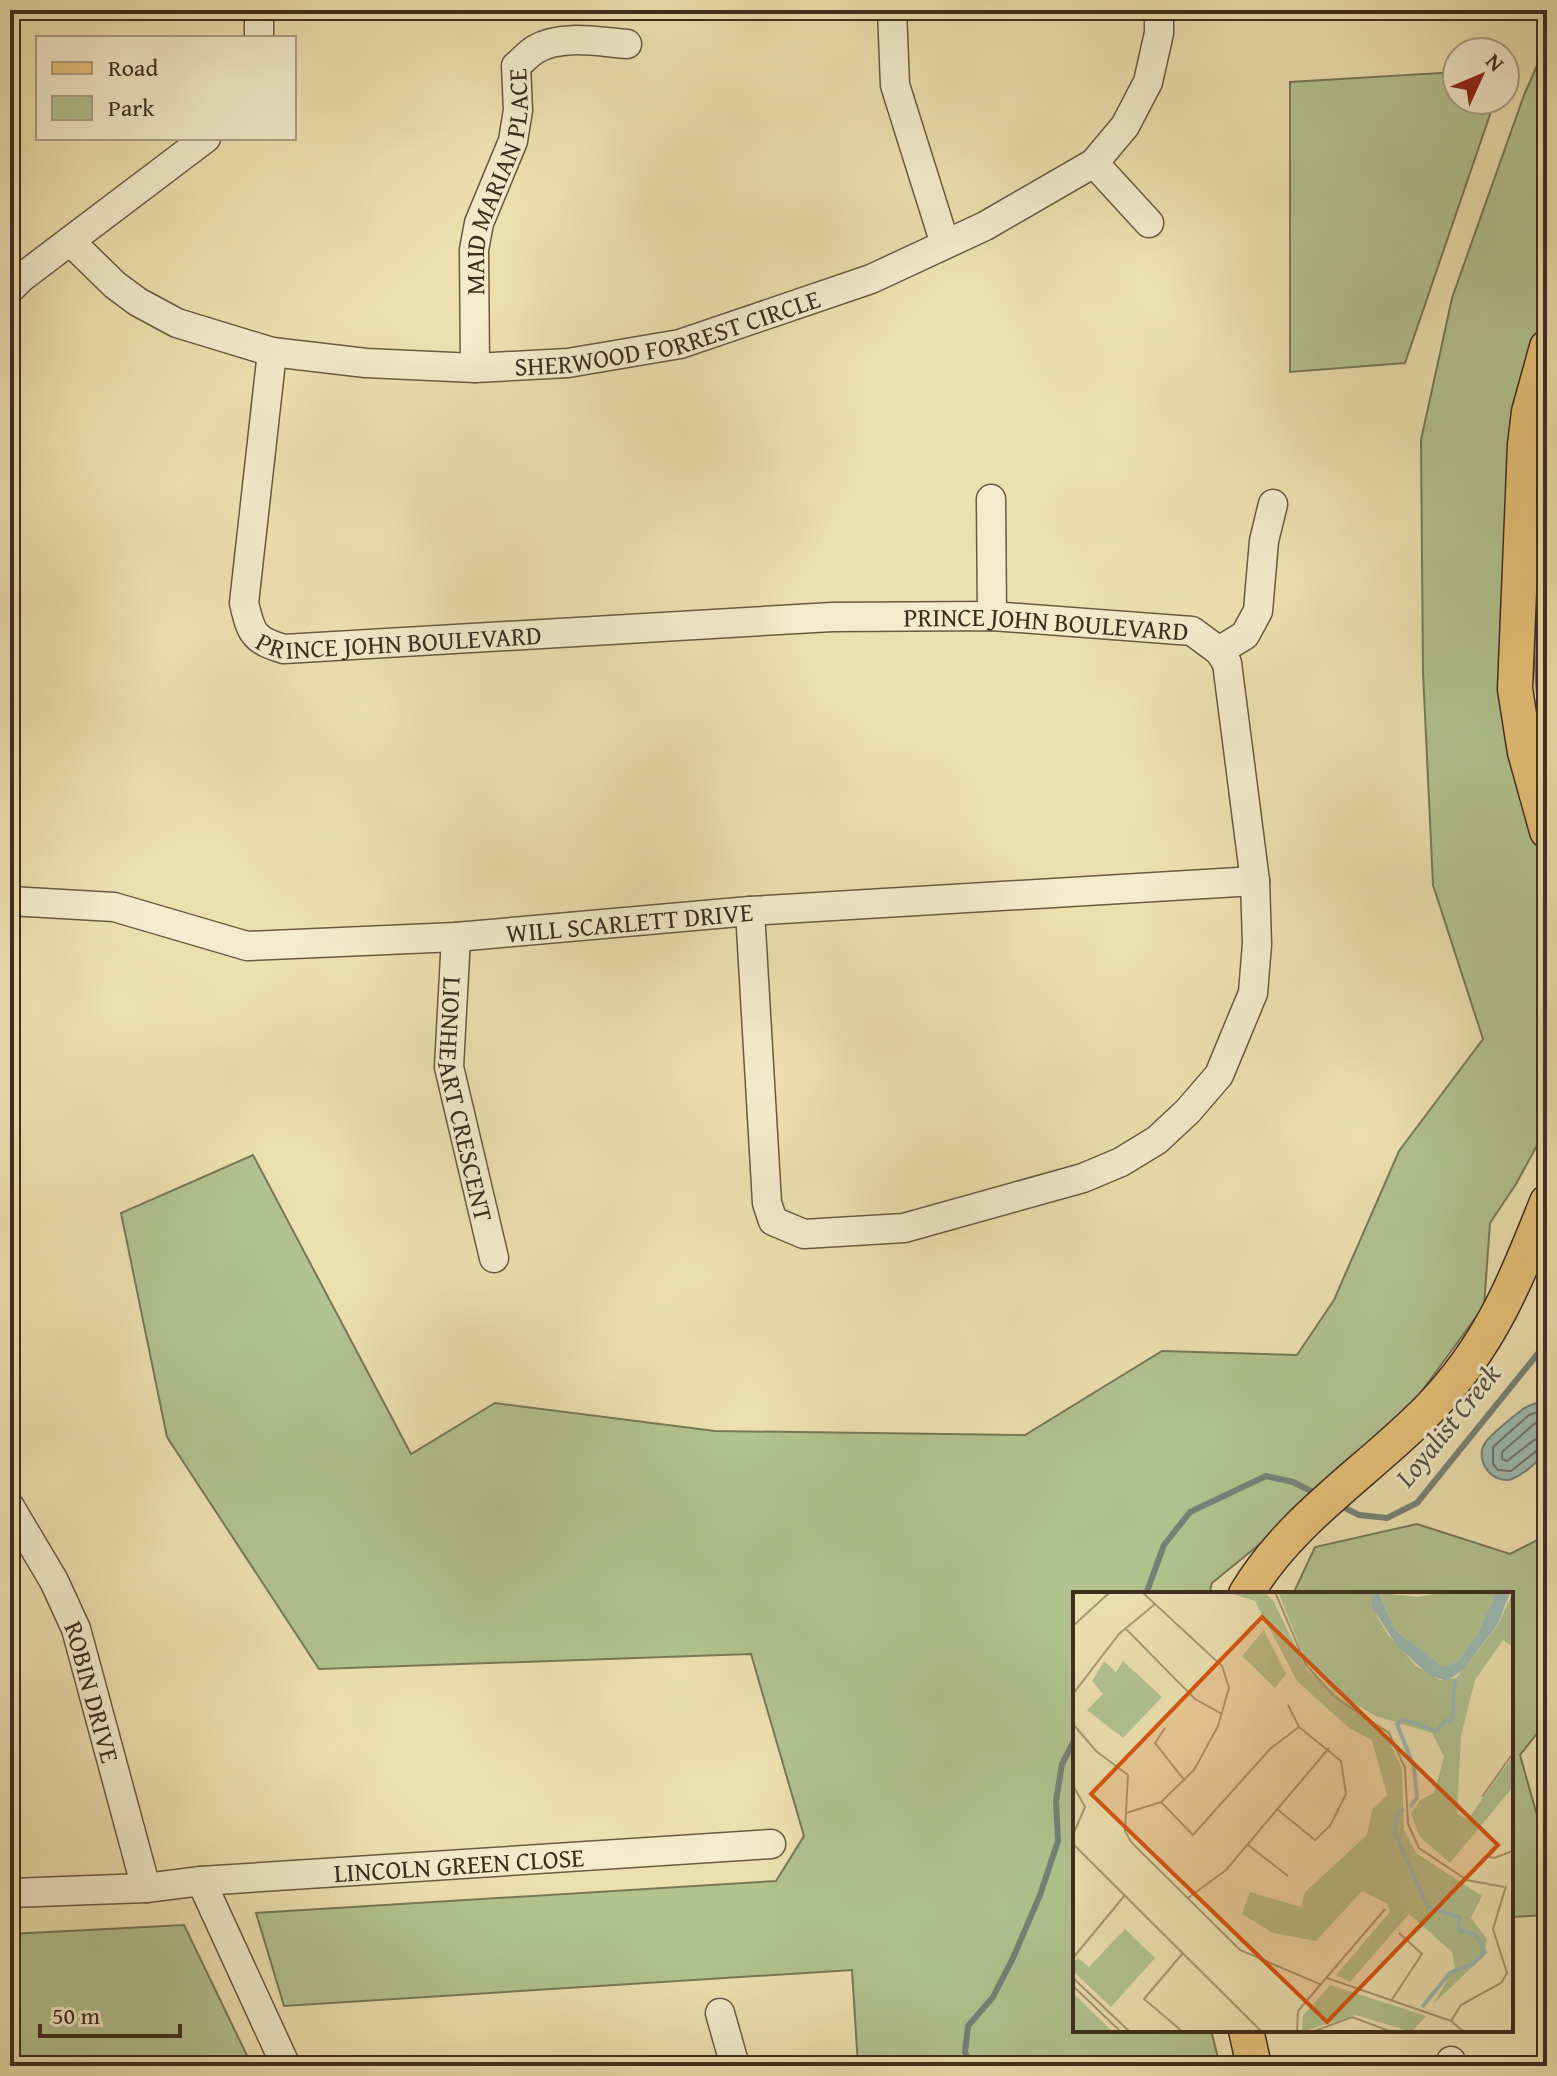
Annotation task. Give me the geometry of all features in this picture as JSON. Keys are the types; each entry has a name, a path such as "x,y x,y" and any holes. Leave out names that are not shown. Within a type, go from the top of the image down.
{"main road":[{"path":"1547,347 1529,412 1525,445 1515,653 1515,689 1525,752 1547,831"},
{"path":"1247,1592 1291,1535 1430,1408 1482,1343 1515,1284 1547,1202"},
{"path":"1230,2032 1238,2066"},
{"path":"1246,2032 1254,2066"}],"street":[{"path":"259,10 259,36"},
{"path":"892,10 895,85 945,244"},
{"name":"SHERWOOD FORREST CIRCLE","path":"71,242 115,285 138,302 177,323 272,352 366,363 475,368 568,363 680,344 871,279 985,226 1094,163 1125,126 1148,82 1159,33 1159,10"},
{"name":"MAID MARIAN PLACE","path":"475,368 474,250 479,223 513,141 518,110 516,66 534,49 548,44 580,41 627,44"},
{"path":"10,289 203,140"},
{"path":"1094,163 1149,223"},
{"name":"PRINCE JOHN BOULEVARD","path":"272,352 244,603 251,631 262,643 284,649 832,617 992,616 1192,631 1219,651 1227,663 1255,881 1257,944 1253,993 1219,1075 1188,1111 1157,1140 1121,1162 1083,1178 904,1228 804,1234 773,1221 767,1203 750,911"},
{"path":"991,499 992,616"},
{"path":"1219,651 1245,635 1258,611 1264,541 1273,504"},
{"name":"WILL SCARLETT DRIVE","path":"10,901 114,907 247,946 456,937 750,911 1255,881"},
{"name":"LIONHEART CRESCENT","path":"456,937 449,1067 494,1258"},
{"name":"ROBIN DRIVE","path":"10,1507 54,1581 76,1629 146,1888"},
{"name":"LINCOLN GREEN CLOSE","path":"10,1893 146,1888 201,1881 771,1844"},
{"path":"201,1881 286,2066"},
{"path":"720,2013 735,2066"}],"green space":[{"path":"1547,43 1547,304 1514,434 1511,724 1547,861 1547,1127 1516,1184 1490,1223 1484,1306 1384,1443 1212,1583 1210,1592 1073,1592 1073,2032 1212,2032 1220,2066 858,2066 852,1970 284,2006 256,1913 776,1881 804,1836 751,1654 319,1669 167,1437 121,1213 253,1155 411,1454 495,1403 715,1431 1025,1435 1162,1351 1297,1355 1334,1300 1399,1151 1483,1039 1433,885 1423,672 1421,440 1452,298 1517,116 1521,116 1521,103"},
{"path":"1441,73 1441,116 1490,116 1405,363 1290,372 1290,82"},
{"path":"1547,488 1547,745 1540,715 1535,650"},
{"path":"1417,1524 1510,1554 1547,1535 1547,1721 1520,1755 1540,1826 1547,1826 1547,1915 1513,1917 1513,1592 1294,1592 1315,1547"},
{"path":"184,1925 252,2066 10,2066 10,1934"}],"water":[{"path":"1547,1400 1547,1451 1531,1467 1512,1479 1492,1475 1483,1463 1485,1443 1523,1409"}],"waterway":[{"name":"Loyalist Creek","path":"1337,1504 1359,1515 1387,1518 1417,1503 1540,1351 1547,1337"},
{"name":"Loyalist Creek","path":"1147,1592 1164,1545 1190,1512 1266,1476 1293,1482 1317,1494"},
{"name":"Loyalist Creek","path":"970,2066 965,2052 968,2026 993,1997 1013,1958 1040,1895 1058,1841 1056,1801 1062,1764 1073,1743"}]}
